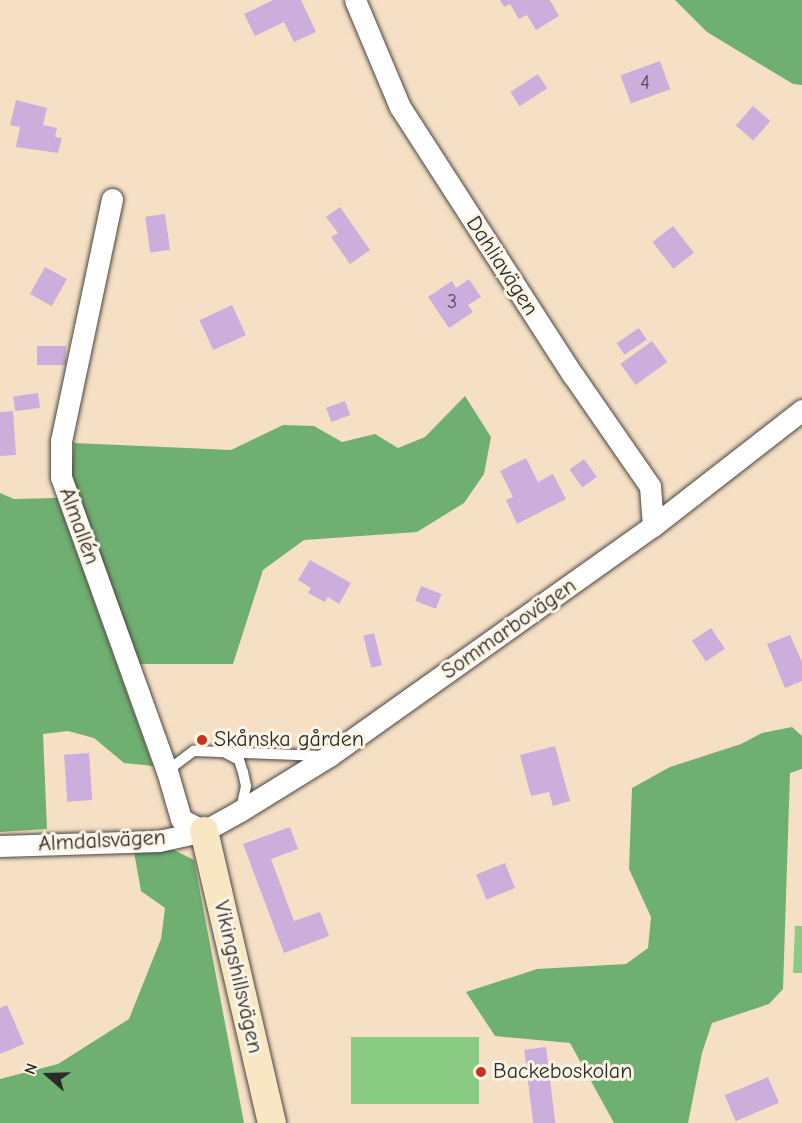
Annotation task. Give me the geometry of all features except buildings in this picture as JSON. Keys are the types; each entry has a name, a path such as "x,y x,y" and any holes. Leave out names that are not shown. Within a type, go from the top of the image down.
{"street":[{"name":"Dahliavägen","path":"355,0 400,107 573,375 650,486 653,526"},
{"name":"Almallén","path":"112,199 61,440 61,477 167,771 181,819 204,831"},
{"name":"Sommarbovägen","path":"204,831 329,756 653,526 802,410"},
{"name":"Almdalsvägen","path":"0,846 159,841 204,831"},
{"name":"Vikingshillsvägen","path":"204,831 272,1123"}],"lane":[{"path":"167,771 194,751 329,756"},
{"path":"223,751 239,760 243,772 246,786 240,811"}],"green space":[{"path":"675,0 802,0 802,85 793,84 707,32"},
{"path":"465,396 491,437 484,474 464,503 417,532 304,540 263,570 233,664 140,664 71,477 74,443 231,450 283,425 314,426 342,442 375,434 398,448 425,437"},
{"path":"0,493 14,499 57,498 153,766 124,763 94,738 68,731 43,734 47,829 0,832"},
{"path":"792,727 802,736 802,769 790,773 783,989 769,1004 712,1023 702,1053 688,1123 614,1123 570,1043 495,1036 466,992 537,969 626,964 648,948 651,917 629,869 632,788 670,767 741,744 762,733"},
{"path":"172,849 194,860 244,1123 0,1123 0,1079 58,1064 129,1019 161,939 165,908 141,891 134,852"},
{"path":"795,926 802,926 802,973 793,973"},
{"path":"351,1037 479,1037 479,1104 351,1104"}],"place":[{"name":"Skånska gården","path":"202,740"},
{"name":"Backeboskolan","path":"481,1072"}]}
